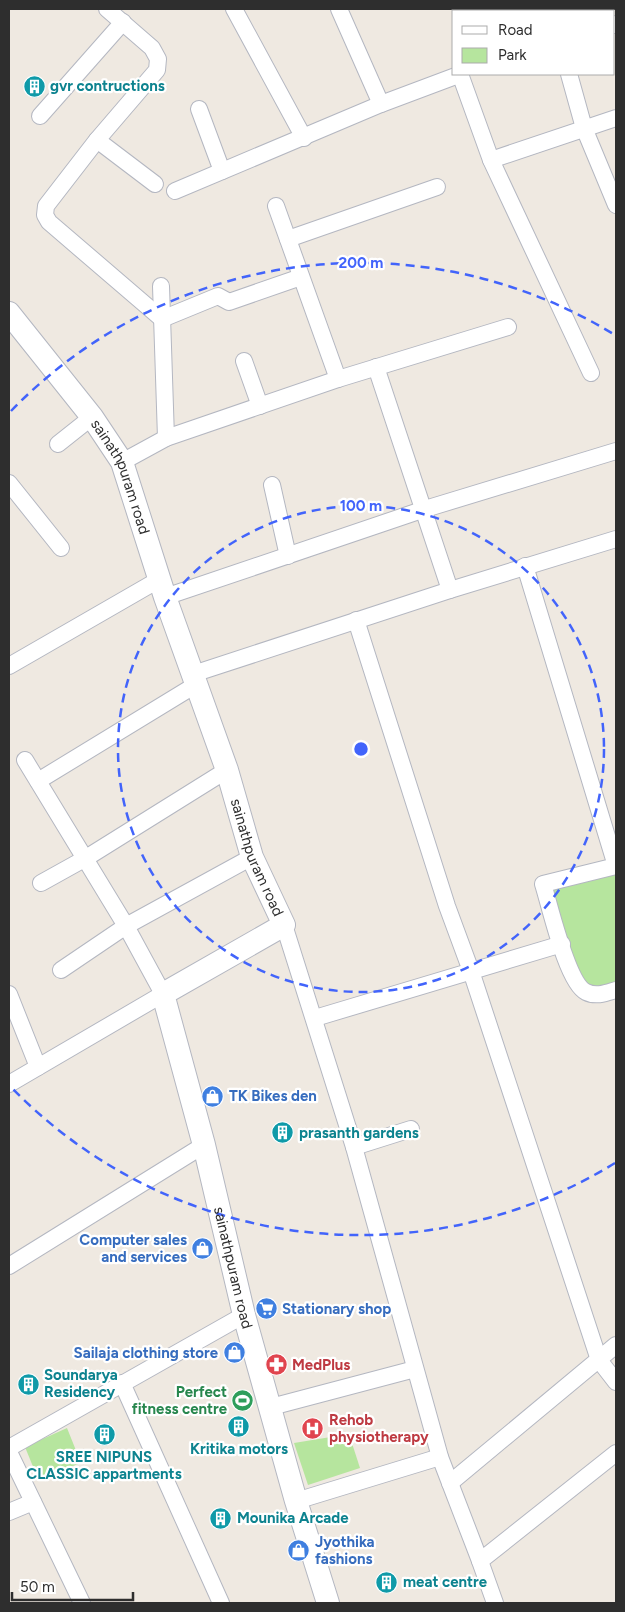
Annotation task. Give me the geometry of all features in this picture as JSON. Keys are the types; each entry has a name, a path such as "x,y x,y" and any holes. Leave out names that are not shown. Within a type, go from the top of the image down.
{"street":[{"path":"234,9 304,138"},
{"path":"339,9 381,104"},
{"path":"40,116 117,14 152,48 158,58 157,70 97,140 46,206 45,215 50,222 162,319"},
{"path":"175,191 381,104 458,75"},
{"path":"461,75 491,160 591,373"},
{"path":"569,75 584,128 616,205"},
{"path":"199,109 222,171"},
{"path":"491,160 616,118"},
{"path":"97,140 155,184"},
{"path":"288,239 437,188"},
{"path":"276,206 338,379"},
{"path":"162,319 218,296 229,302 301,277"},
{"path":"161,286 166,438"},
{"name":"sainathpuram road","path":"9,313 92,417 122,462 162,588 227,770 252,857 284,925 163,994 204,1145 244,1315 296,1501 328,1603"},
{"path":"122,462 166,438 338,379 508,327"},
{"path":"244,361 260,406"},
{"path":"376,367 425,509 450,590"},
{"path":"58,444 92,417"},
{"path":"9,666 162,588 288,556 425,509 616,452"},
{"path":"272,485 288,556"},
{"path":"12,494 61,548"},
{"path":"38,781 195,679 356,620 616,538"},
{"path":"525,566 616,866 543,884 571,975 586,992 600,995 616,990"},
{"path":"356,620 444,896 471,971 599,1360 616,1382"},
{"path":"9,1084 163,994 86,858 25,760"},
{"path":"41,882 86,858 227,770"},
{"path":"61,970 126,926 252,857"},
{"path":"284,925 354,1147 440,1457 496,1603"},
{"path":"314,1018 562,944"},
{"path":"9,994 38,1067"},
{"path":"354,1147 411,1128"},
{"path":"9,1266 204,1145"},
{"path":"81,1603 9,1450 122,1383 244,1315"},
{"path":"450,1483 616,1345"},
{"path":"271,1407 415,1369"},
{"path":"122,1383 221,1603"},
{"path":"480,1561 616,1453"},
{"path":"296,1501 440,1457"},
{"path":"9,1512 33,1502"}],"green space":[{"path":"616,866 616,989 586,992 543,884"},
{"path":"67,1428 81,1463 38,1479 25,1447"},
{"path":"349,1434 360,1468 308,1485 294,1443"}],"place":[{"name":"gvr contructions","path":"34,86"},
{"name":"TK Bikes den","path":"213,1096"},
{"name":"prasanth gardens","path":"283,1133"},
{"name":"Computer sales and services","path":"203,1249"},
{"name":"Stationary shop","path":"266,1309"},
{"name":"Sailaja clothing store","path":"234,1353"},
{"name":"MedPlus","path":"276,1365"},
{"name":"Soundarya Residency","path":"28,1384"},
{"name":"Perfect fitness centre","path":"243,1401"},
{"name":"Kritika motors","path":"239,1426"},
{"name":"Rehob physiotherapy","path":"313,1429"},
{"name":"SREE NIPUNS CLASSIC appartments","path":"104,1434"},
{"name":"Mounika Arcade","path":"221,1518"},
{"name":"Jyothika fashions","path":"299,1551"},
{"name":"meat centre","path":"387,1582"}]}
